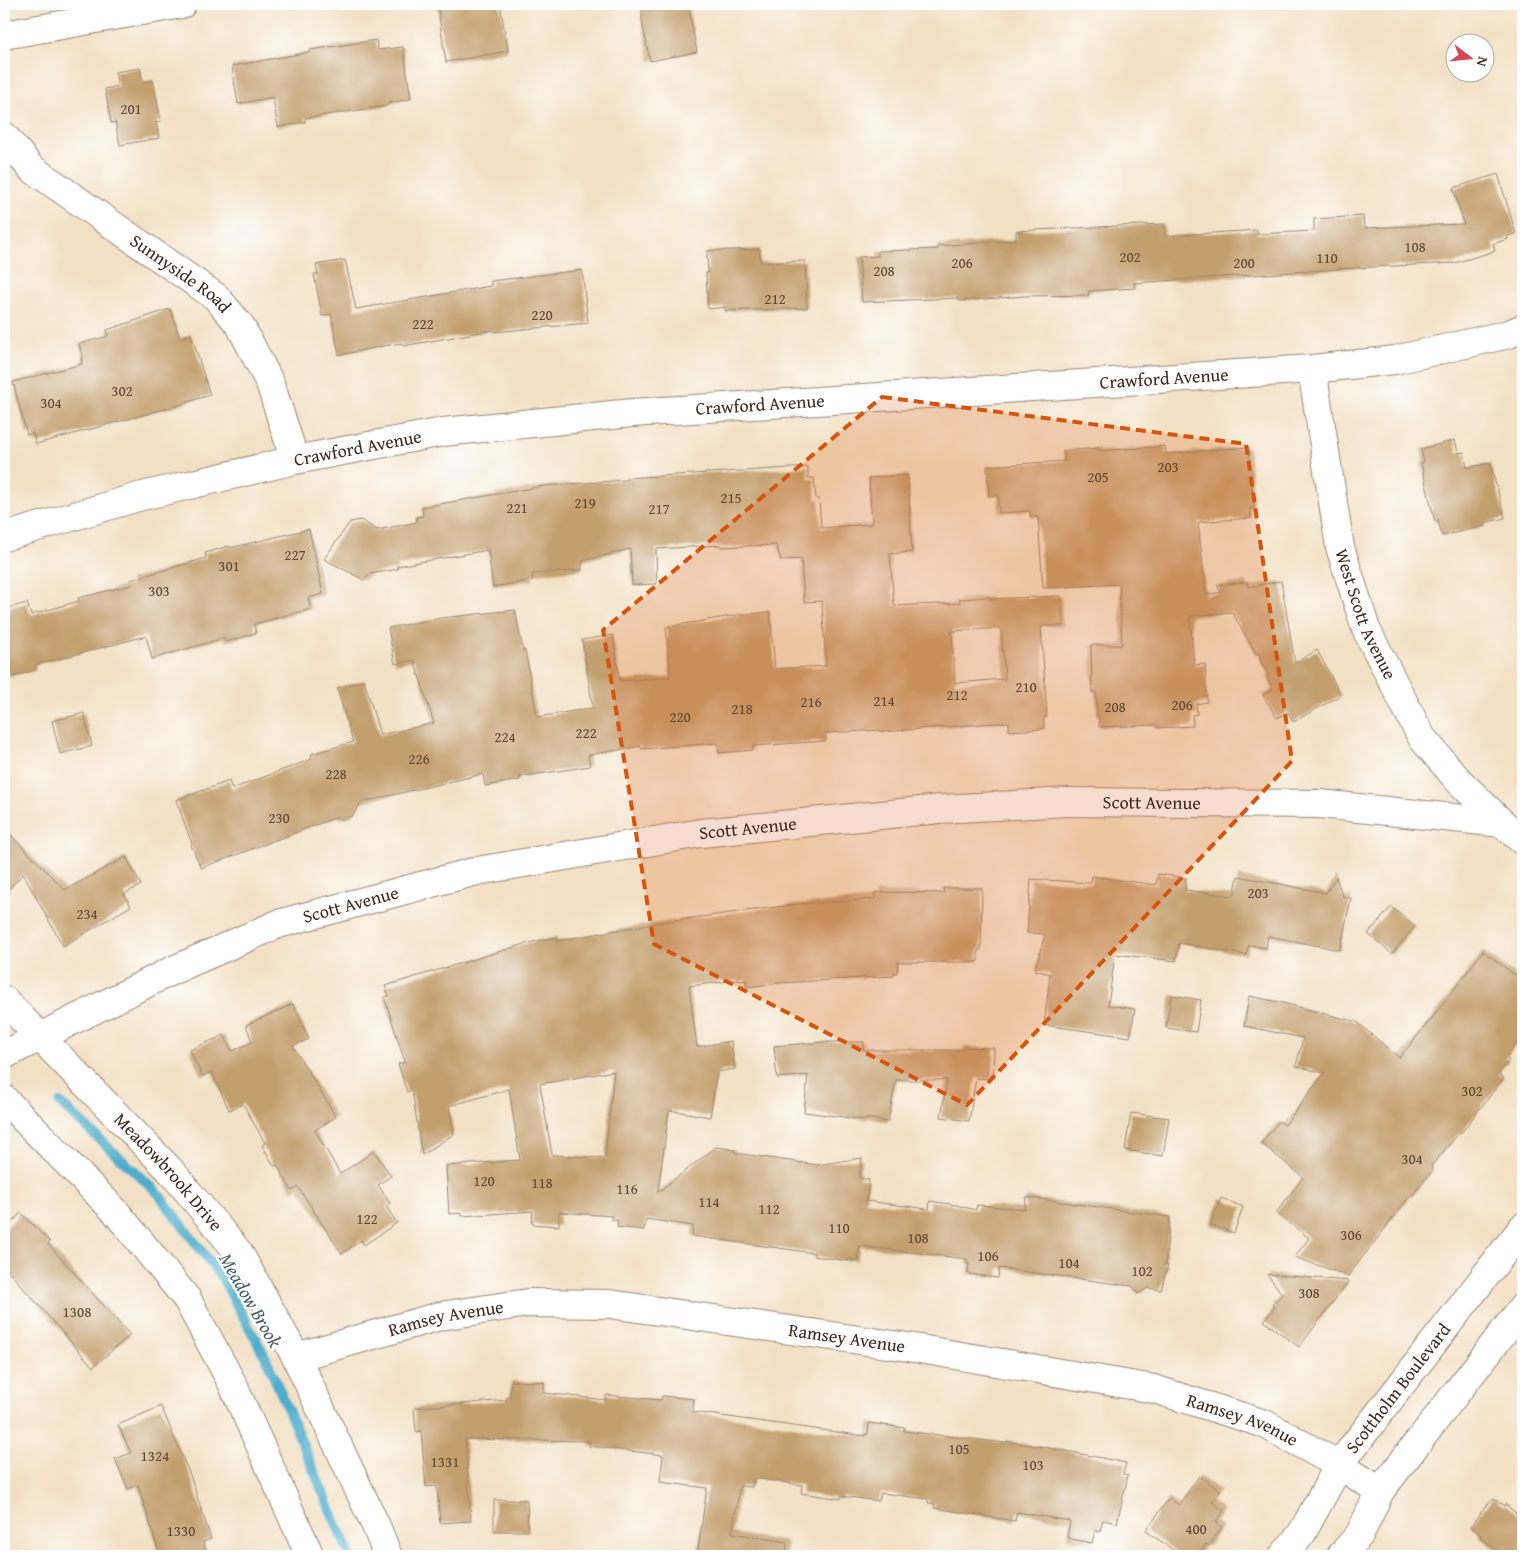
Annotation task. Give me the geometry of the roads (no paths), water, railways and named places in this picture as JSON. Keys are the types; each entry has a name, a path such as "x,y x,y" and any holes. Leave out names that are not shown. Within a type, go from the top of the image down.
{"street":[{"path":"4,35 182,4"},
{"name":"Sunnyside Road","path":"4,136 31,168 216,298 240,325 270,383 295,460"},
{"name":"Crawford Avenue","path":"4,537 138,498 295,460 443,432 632,413 1312,370 1395,360 1509,334 1523,328"},
{"name":"West Scott Avenue","path":"1312,370 1340,547 1366,629 1422,738 1459,781 1502,823"},
{"name":"Scott Avenue","path":"4,1055 171,971 278,924 477,871 701,833 940,809 1068,802 1320,804 1502,823"},
{"path":"1502,823 1523,841"},
{"name":"Meadowbrook Drive","path":"4,1000 170,1170 239,1253 296,1357 376,1526 388,1556"},
{"path":"4,1099 116,1212 187,1299 232,1383 310,1556"},
{"name":"Scottholm Boulevard","path":"1283,1556 1302,1532 1339,1465 1523,1227"},
{"name":"Ramsey Avenue","path":"296,1357 440,1316 528,1303 610,1304 908,1347 1154,1388 1265,1424 1380,1490"},
{"path":"1341,1556 1360,1534 1380,1490 1523,1307"}],"waterway":[{"name":"Meadow Brook","path":"60,1103 157,1192 222,1278 266,1358 350,1556"}]}
